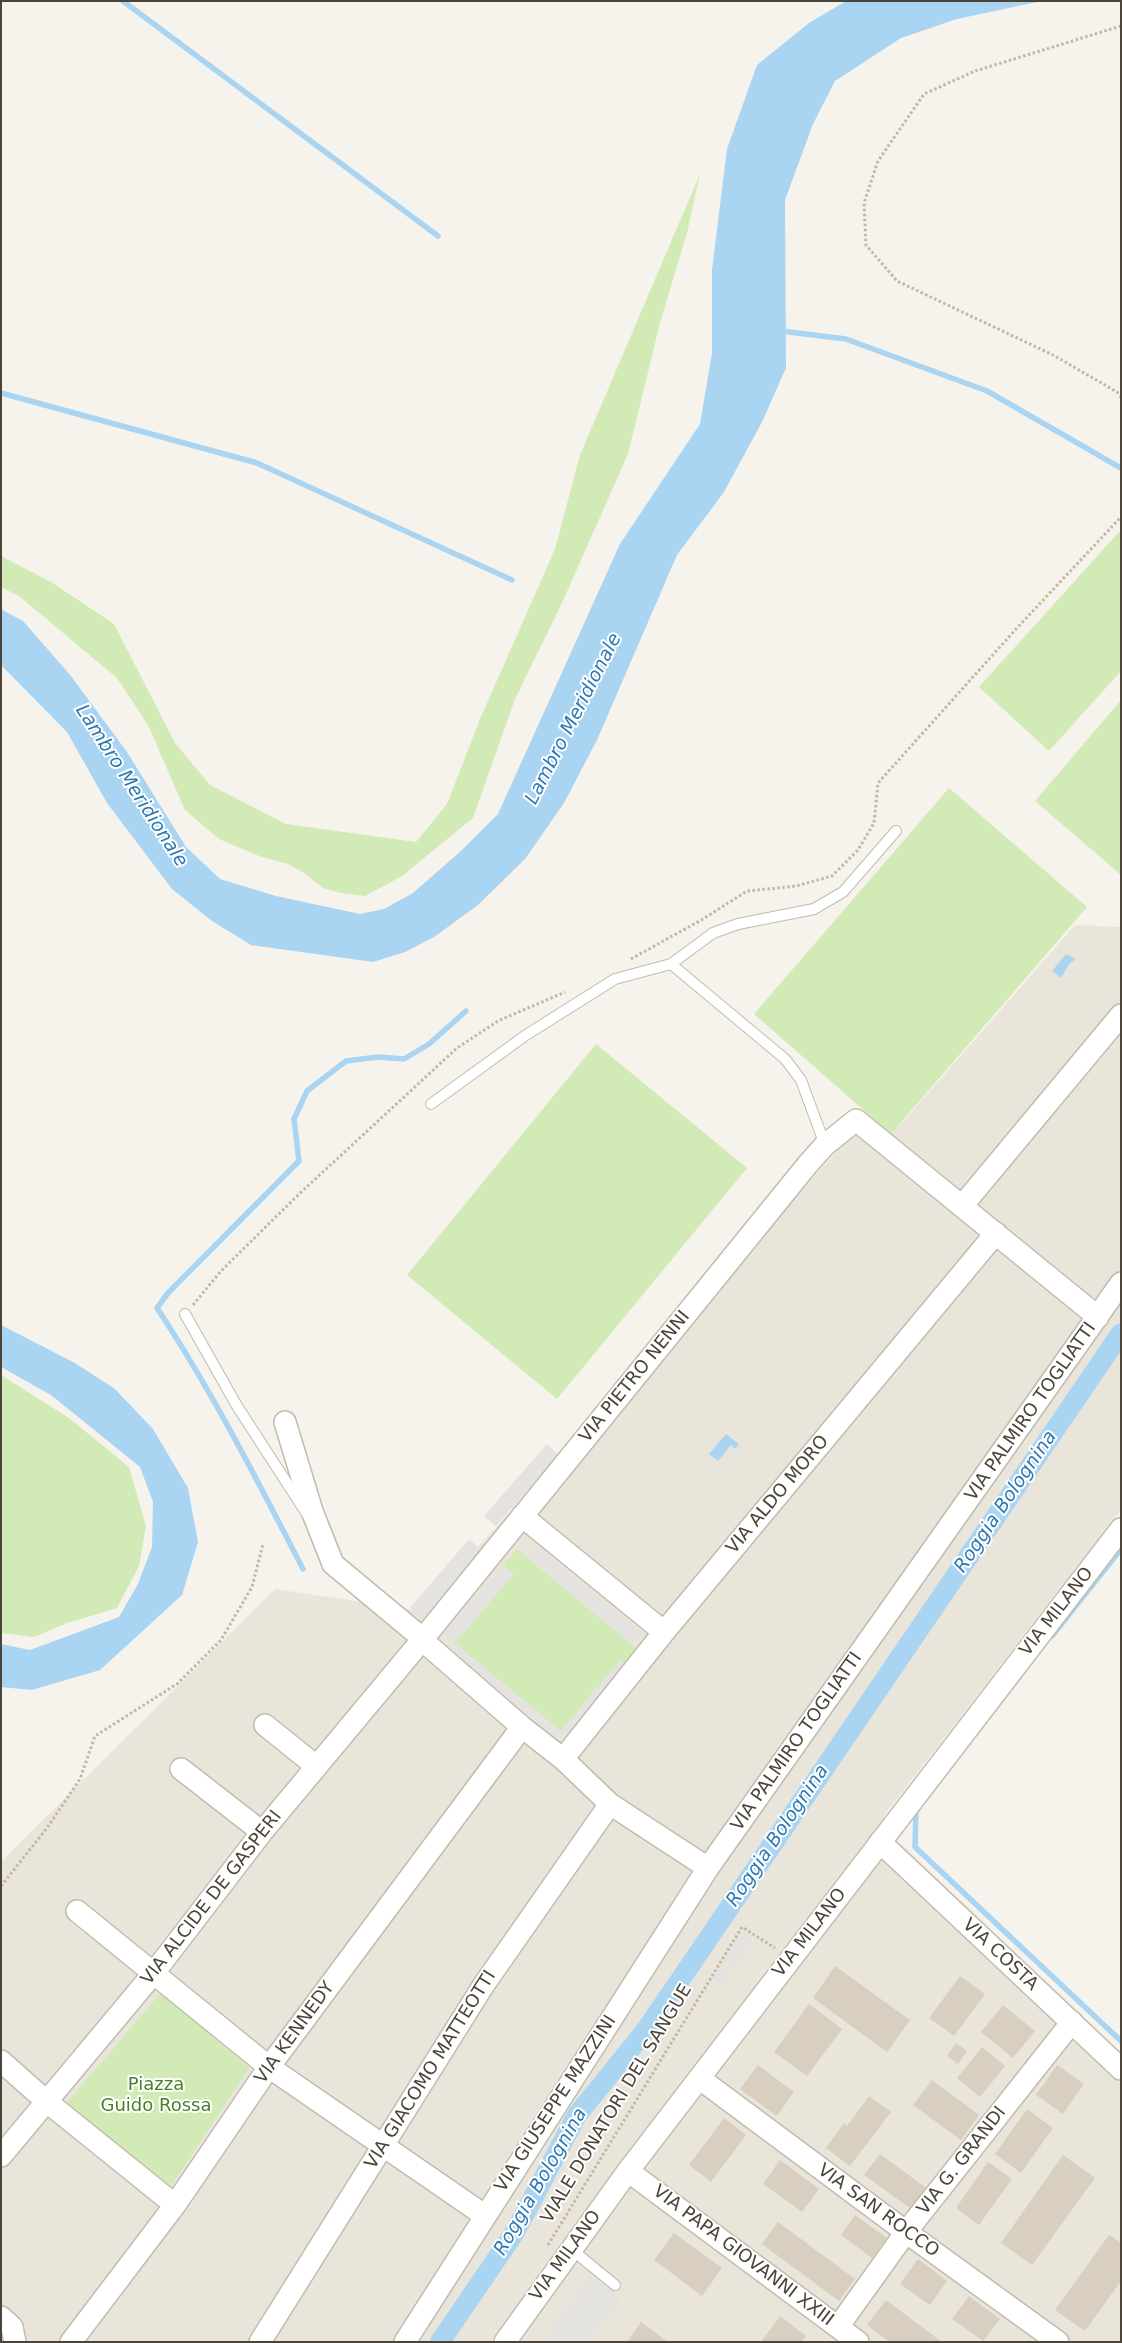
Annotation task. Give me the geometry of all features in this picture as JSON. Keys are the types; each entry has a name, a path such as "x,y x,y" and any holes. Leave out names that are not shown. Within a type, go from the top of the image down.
{"street":[{"path":"1098,1317 962,1206 1121,1015"},
{"name":"VIA PIETRO NENNI","path":"422,1639 825,1145 856,1120 962,1206"},
{"name":"VIA ALDO MORO","path":"563,1759 664,1632 996,1233"},
{"name":"VIA PALMIRO TOGLIATTI","path":"708,1868 1121,1283"},
{"path":"285,1422 312,1511 333,1564 563,1759 610,1804 708,1868"},
{"path":"522,1516 664,1632"},
{"name":"VIA MILANO","path":"505,2342 628,2171 1121,1529"},
{"name":"VIA ALCIDE DE GASPERI","path":"1,2156 153,1974 262,1832 422,1639"},
{"path":"265,1725 316,1766"},
{"name":"VIA KENNEDY","path":"71,2342 175,2205 269,2067 522,1726"},
{"path":"181,1769 262,1832"},
{"name":"VIA GIACOMO MATTEOTTI","path":"260,2342 483,1986 610,1804"},
{"name":"VIA COSTA","path":"880,1842 1121,2068"},
{"name":"VIA GIUSEPPE MAZZINI","path":"405,2342 484,2215 708,1868"},
{"path":"77,1911 269,2067 484,2215"},
{"name":"VIA G. GRANDI","path":"838,2327 906,2232 1072,2022"},
{"path":"1,2061 46,2101 175,2205"},
{"name":"VIA SAN ROCCO","path":"699,2078 1058,2342"},
{"name":"VIA PAPA GIOVANNI XXIII","path":"628,2171 858,2342"},
{"path":"1,2317 12,2327 15,2342"}],"lane":[{"path":"431,1104 526,1035 615,979 670,964 713,933 738,924 814,909 843,892 896,831"},
{"path":"670,964 785,1059 801,1080 825,1145"},
{"path":"185,1314 247,1422 292,1494 322,1535"},
{"path":"571,2249 615,2285"}],"path":[{"path":"1121,26 975,71 924,94 878,160 864,203 866,245 897,280 1053,355 1117,392 1121,397"},
{"path":"627,961 703,919 747,891 796,886 832,876 858,850 874,823 878,783 1016,629 1121,517"},
{"path":"185,1314 221,1271 298,1195 457,1048 498,1021 569,990"},
{"path":"1,1886 47,1828 80,1779 95,1736 178,1684 221,1640 252,1587 263,1544"},
{"name":"VIALE DONATORI DEL SANGUE","path":"546,2248 742,1928 790,1958"}],"shaded area":[{"path":"1075,925 1121,927 1121,1510 886,1813 881,1825 1121,2052 1121,2342 1,2342 1,1862 275,1589 420,1611 860,1126 901,1124"},
{"path":"547,1444 559,1455 496,1526 484,1516"},
{"path":"469,1539 481,1550 423,1619 410,1608"},
{"path":"537,1547 641,1634 632,1645 528,1558"},
{"path":"503,1565 514,1574 455,1643 444,1634"},
{"path":"455,1643 561,1731 551,1743 447,1653"},
{"path":"621,1659 629,1666 571,1738 561,1731"},
{"path":"742,1931 752,1938 722,1985 712,1978"},
{"path":"591,2276 621,2298 587,2342 541,2342"}],"green space":[{"path":"700,174 687,233 660,323 628,454 561,605 515,699 473,818 402,876 365,896 341,893 323,888 304,873 288,864 259,856 219,839 185,810 148,725 117,678 19,596 1,587 1,556 51,582 114,624 175,743 210,785 286,824 416,842 447,804 480,719 555,549 580,455"},
{"path":"1119,532 1121,534 1121,671 1049,751 979,687"},
{"path":"1121,700 1121,875 1035,801"},
{"path":"949,788 1087,907 891,1134 754,1014"},
{"path":"596,1044 747,1168 557,1399 407,1275"},
{"path":"1,1375 69,1418 129,1467 146,1526 139,1566 117,1608 67,1623 34,1637 1,1633"},
{"path":"517,1549 641,1652 629,1666 621,1659 561,1731 455,1643 513,1574 503,1565"},
{"name":"Piazza Guido Rossa","path":"161,1993 249,2068 169,2189 64,2106"}],"water":[{"name":"Lambro Meridionale","path":"846,1 1042,1 957,19 901,38 835,81 813,124 785,200 786,368 762,422 724,492 677,555 597,740 564,803 525,859 478,905 434,937 405,952 373,962 251,945 212,921 172,889 107,803 67,732 1,665 1,609 23,621 71,676 127,752 186,847 220,879 276,896 360,914 384,909 413,893 462,850 498,814 620,544 700,424 712,353 712,270 727,149 757,65 809,23"},
{"path":"1066,954 1076,959 1069,964 1061,978 1052,971"},
{"path":"1,1325 75,1363 115,1389 153,1429 188,1488 198,1542 182,1595 100,1670 32,1690 1,1687 1,1644 30,1650 119,1617 138,1584 152,1547 153,1502 140,1467 51,1395 1,1367"},
{"path":"726,1434 739,1444 735,1449 731,1445 718,1461 709,1454"}],"building":[{"path":"835,1966 910,2020 887,2052 813,1998"},
{"path":"960,1976 985,1994 954,2036 929,2018"},
{"path":"809,2004 842,2029 807,2076 774,2052"},
{"path":"1003,2005 1035,2031 1013,2058 981,2032"},
{"path":"956,2043 967,2051 958,2064 947,2056"},
{"path":"982,2047 1005,2066 980,2097 957,2078"},
{"path":"758,2065 794,2092 777,2116 740,2089"},
{"path":"1057,2065 1084,2084 1063,2114 1036,2095"},
{"path":"932,2080 979,2115 961,2140 913,2105"},
{"path":"869,2096 891,2112 850,2166 826,2148 844,2123 847,2126"},
{"path":"1027,2109 1053,2128 1021,2173 995,2154"},
{"path":"724,2118 746,2135 711,2182 689,2165"},
{"path":"880,2154 926,2188 911,2209 864,2175"},
{"path":"1063,2155 1095,2178 1032,2265 1001,2243"},
{"path":"780,2160 819,2189 802,2212 763,2184"},
{"path":"988,2162 1012,2179 979,2225 956,2208"},
{"path":"855,2215 887,2238 872,2258 841,2235"},
{"path":"778,2222 855,2279 839,2301 762,2244"},
{"path":"674,2233 722,2268 702,2296 654,2260"},
{"path":"1109,2235 1121,2243 1121,2281 1085,2331 1055,2310"},
{"path":"918,2259 947,2281 930,2305 900,2284"},
{"path":"969,2296 1000,2319 983,2341 952,2319"},
{"path":"886,2300 942,2342 889,2342 867,2325"},
{"path":"780,2316 806,2336 802,2342 761,2342"},
{"path":"641,2322 668,2342 627,2342"}],"waterway":[{"path":"123,1 438,236"},
{"path":"781,331 846,339 987,391 1121,468"},
{"path":"1,393 257,463 512,580"},
{"path":"303,1569 197,1371 157,1308 168,1293 299,1161 294,1119 307,1091 346,1061 378,1057 404,1059 429,1044 466,1011"},
{"name":"Roggia Bolognina","path":"440,2342 515,2232 577,2115 646,2030 1121,1333"},
{"path":"1052,1636 1121,1549"},
{"path":"916,1808 915,1847 1121,2041"}]}
